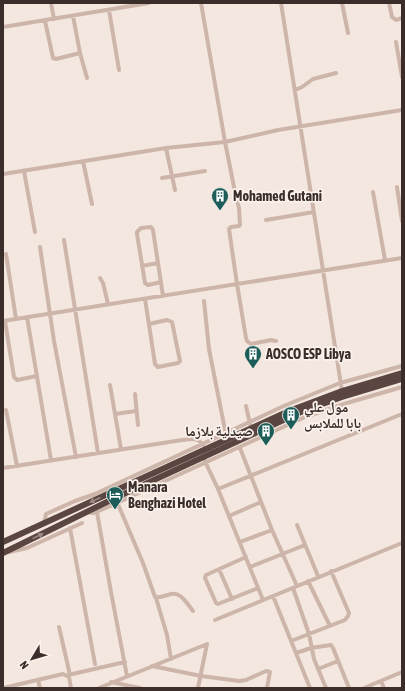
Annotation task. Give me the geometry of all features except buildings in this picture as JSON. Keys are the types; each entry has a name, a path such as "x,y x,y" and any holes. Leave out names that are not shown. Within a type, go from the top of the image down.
{"highway":[{"path":"4,552 86,512 116,500 203,457 271,416 288,408 402,373"},
{"path":"3,542 44,524 226,436 375,387 402,380"}],"street":[{"path":"51,3 54,19"},
{"path":"3,27 149,3"},
{"path":"201,3 225,142 239,208 240,225 229,229 247,341 251,344 271,340 276,341"},
{"path":"282,3 342,391"},
{"path":"342,3 348,33"},
{"path":"390,3 392,17 396,20 402,18"},
{"path":"109,10 119,70"},
{"path":"74,16 80,53 87,78"},
{"path":"44,21 54,58 56,59 80,53"},
{"path":"396,42 400,52 402,77"},
{"path":"295,90 316,78 336,73"},
{"path":"3,174 166,148 225,142 278,130 402,110"},
{"path":"166,148 175,190"},
{"path":"83,161 92,204"},
{"path":"24,171 27,180 35,232"},
{"path":"162,178 205,171"},
{"path":"397,187 402,221"},
{"path":"373,192 385,260"},
{"path":"266,220 314,212"},
{"path":"161,282 146,284 137,234 141,228 153,228 158,263 161,282 163,296"},
{"path":"64,240 98,453"},
{"path":"40,247 54,341 76,457"},
{"path":"6,254 16,319"},
{"path":"37,376 17,380 14,377 4,321 402,258"},
{"path":"142,266 158,263"},
{"path":"100,278 103,283 108,304"},
{"path":"145,299 149,324 157,367 178,363 180,361 172,322 168,320 149,324"},
{"path":"204,301 209,350 226,436"},
{"path":"27,317 51,460"},
{"path":"288,408 340,383 402,366"},
{"path":"110,385 121,449"},
{"path":"86,512 91,514 97,512 116,500 206,463 305,417 402,387"},
{"path":"134,394 138,425"},
{"path":"246,406 254,441"},
{"path":"6,410 17,466"},
{"path":"115,414 136,411"},
{"path":"218,489 402,414"},
{"path":"3,468 195,439 203,447"},
{"path":"240,448 272,530 283,553 309,634 311,648 326,688"},
{"path":"203,457 218,489 263,600"},
{"path":"116,500 156,598 167,635 171,659"},
{"path":"229,516 261,502"},
{"path":"97,512 128,676"},
{"path":"4,552 12,552 27,548 82,523"},
{"path":"297,525 318,576"},
{"path":"70,528 95,664"},
{"path":"240,542 272,530"},
{"path":"215,620 318,576 402,543"},
{"path":"250,567 305,545"},
{"path":"246,557 206,575 205,578 217,604 258,588"},
{"path":"220,569 232,599"},
{"path":"291,641 345,620 348,616 331,571"},
{"path":"308,581 330,626"},
{"path":"156,598 173,593 177,594 193,611"},
{"path":"273,596 310,688"},
{"path":"60,627 71,688"},
{"path":"99,688 207,644 198,688"},
{"path":"296,654 311,648 331,645 334,648 349,688"},
{"path":"318,669 338,661"},
{"path":"3,688 125,662"},
{"path":"152,666 201,676 239,681 246,680 266,671 270,672 267,688"},
{"path":"364,688 402,672"},
{"path":"38,680 40,688"},
{"path":"381,681 384,688"},
{"path":"111,682 140,688"}],"place":[{"name":"Mohamed Gutani","path":"220,211"},
{"name":"AOSCO ESP Libya","path":"253,369"},
{"name":"مول علي بابا للملابس","path":"291,430"},
{"name":"صيدلية بلازما","path":"266,446"},
{"name":"Manara Benghazi Hotel","path":"115,510"}]}
